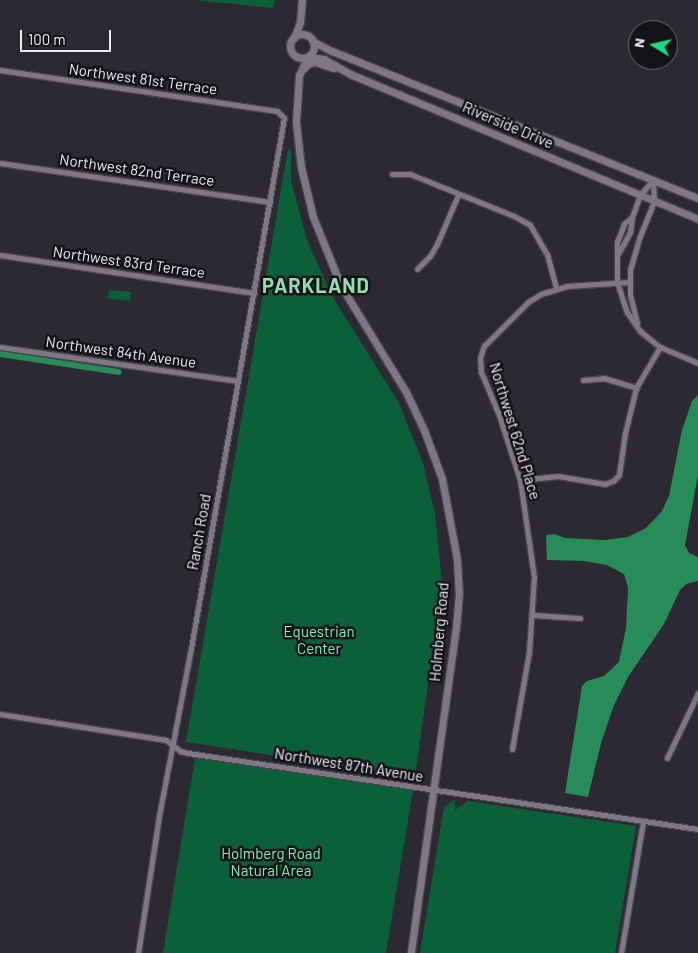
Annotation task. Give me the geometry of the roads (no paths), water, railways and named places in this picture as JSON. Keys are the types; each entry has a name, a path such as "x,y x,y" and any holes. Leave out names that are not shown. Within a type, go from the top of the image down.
{"street":[{"path":"302,0 302,12 290,46 293,54 301,58 308,57 313,52 311,39 302,12"},
{"path":"294,38 303,34 311,39"},
{"name":"Riverside Drive","path":"311,39 332,51 698,198"},
{"name":"Holmberg Road","path":"293,54 299,76 296,117 297,145 307,196 319,236 340,286 416,412 442,479 451,520 459,593 456,627 410,953"},
{"name":"Riverside Drive","path":"308,57 324,59 350,74 698,219"},
{"name":"Holmberg Road","path":"299,76 308,57"},
{"path":"299,76 304,67 311,62 350,74"},
{"name":"Northwest 81st Terrace","path":"0,70 277,111 282,115"},
{"name":"Ranch Road","path":"138,953 159,816 284,123 282,115"},
{"name":"Northwest 82nd Terrace","path":"0,163 270,202"},
{"path":"392,174 410,174 514,216 530,225 547,254 556,288 629,282"},
{"path":"618,254 630,232 632,217 640,195 653,180"},
{"path":"640,331 632,308 629,282 636,248 654,201 653,180"},
{"path":"417,269 430,256 437,244 458,195"},
{"path":"632,217 624,224 617,242 617,282 627,312 640,331 660,347 698,363"},
{"path":"624,244 636,248"},
{"name":"Northwest 83rd Terrace","path":"0,255 254,292"},
{"name":"Northwest 62nd Place","path":"512,749 529,652 533,615 534,577 520,480 499,415 481,372 480,358 484,346 528,302 556,288"},
{"name":"Northwest 84th Avenue","path":"0,347 238,381"},
{"path":"520,480 558,476 605,484 613,481 619,475 625,433 636,388 660,347"},
{"path":"583,380 604,378 636,388"},
{"path":"533,615 580,618"},
{"path":"667,758 698,693"},
{"name":"Northwest 87th Avenue","path":"0,714 166,740 180,751 188,753 698,829"},
{"path":"621,953 643,821"}],"waterway":[{"path":"0,354 119,372"}],"district":[{"name":"PARKLAND","path":"316,285"}],"park label":[{"name":"Equestrian Center","path":"319,640"},
{"name":"Holmberg Road Natural Area","path":"271,862"}]}
